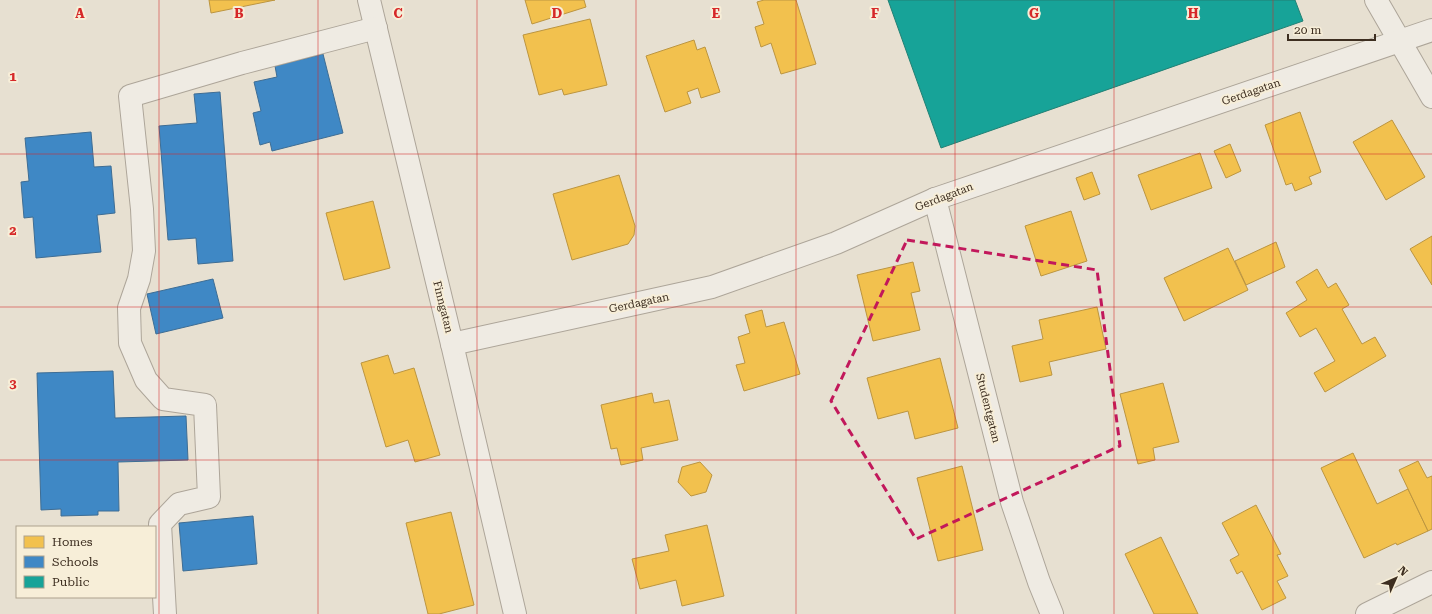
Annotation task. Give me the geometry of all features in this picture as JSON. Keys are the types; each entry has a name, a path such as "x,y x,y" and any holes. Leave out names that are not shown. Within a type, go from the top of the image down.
{"street":[{"name":"Finngatan","path":"369,0 515,614"},
{"path":"1376,0 1432,97"},
{"path":"165,614 160,524 179,504 209,497 205,405 163,399 146,380 130,343 129,308 139,279 144,251 142,209 130,96 242,63 376,28"},
{"name":"Gerdagatan","path":"452,344 712,287 836,243 935,198 1432,30"},
{"name":"Studentgatan","path":"935,198 1012,502 1039,582 1052,614"},
{"path":"1367,614 1432,582"}],"highlighted area":[{"path":"907,240 1097,270 1120,446 916,539 831,401"}],"building: Homes":[{"path":"209,0 275,0 211,13"},
{"path":"525,0 584,0 586,7 532,24"},
{"path":"764,0 796,0 816,64 781,74 771,43 761,47 755,27 764,24 757,2"},
{"path":"590,19 607,85 564,95 562,89 539,95 523,35"},
{"path":"694,40 697,50 705,47 720,92 701,98 698,88 687,92 691,103 665,112 646,56"},
{"path":"1300,112 1321,172 1309,177 1312,184 1295,191 1292,183 1286,185 1265,125"},
{"path":"1392,120 1425,177 1386,200 1353,142"},
{"path":"1230,144 1241,171 1226,178 1214,151"},
{"path":"1200,153 1212,188 1151,210 1138,175"},
{"path":"1092,172 1100,194 1084,200 1076,178"},
{"path":"619,175 635,226 634,235 628,244 572,260 553,194"},
{"path":"373,201 390,268 344,280 326,213"},
{"path":"1071,211 1087,261 1041,276 1025,226"},
{"path":"1432,236 1432,285 1410,249"},
{"path":"1276,242 1285,267 1246,285 1235,261"},
{"path":"1228,248 1248,290 1184,321 1164,278"},
{"path":"913,262 920,291 911,293 920,330 873,341 857,275"},
{"path":"1317,269 1328,288 1336,283 1349,305 1342,309 1362,344 1375,337 1386,356 1325,392 1314,373 1335,361 1316,328 1300,337 1286,313 1307,300 1296,282"},
{"path":"1097,307 1106,349 1049,362 1052,375 1020,382 1012,346 1043,339 1039,320"},
{"path":"762,310 766,327 784,322 800,374 744,391 736,365 745,363 738,337 750,333 745,315"},
{"path":"388,355 394,374 414,368 440,455 415,462 408,440 386,447 361,363"},
{"path":"940,358 958,428 915,439 908,411 878,419 867,378"},
{"path":"1163,383 1179,442 1153,448 1155,460 1138,464 1120,394"},
{"path":"652,393 654,403 669,400 678,440 641,448 643,460 621,465 617,448 611,449 601,405"},
{"path":"1353,453 1377,504 1408,489 1428,531 1397,545 1396,543 1364,558 1321,468"},
{"path":"1418,461 1427,478 1432,476 1432,529 1428,531 1399,470"},
{"path":"700,462 712,475 706,492 691,496 678,482 682,467"},
{"path":"962,466 983,550 938,561 917,478"},
{"path":"1256,505 1281,554 1277,555 1288,576 1277,581 1286,598 1262,610 1242,571 1237,574 1230,560 1239,555 1222,523"},
{"path":"451,512 474,605 439,614 428,614 406,523"},
{"path":"707,525 724,596 682,606 676,580 640,589 632,559 669,551 665,535"},
{"path":"1161,537 1198,614 1154,614 1125,554"}],"building: Schools":[{"path":"323,54 343,133 272,151 270,142 260,145 253,113 261,111 254,82 277,77 275,66"},
{"path":"220,92 233,261 198,264 196,238 168,240 159,126 197,123 194,94"},
{"path":"91,132 94,167 111,166 115,213 97,215 101,252 36,258 33,217 24,218 21,182 29,181 25,138"},
{"path":"213,279 223,318 156,334 147,294"},
{"path":"113,371 115,418 186,416 188,460 118,462 119,511 98,511 98,515 61,516 61,509 41,510 37,373"},
{"path":"253,516 257,564 183,571 179,523"}],"building: Public":[{"path":"888,0 1295,0 1303,21 941,148"}]}
